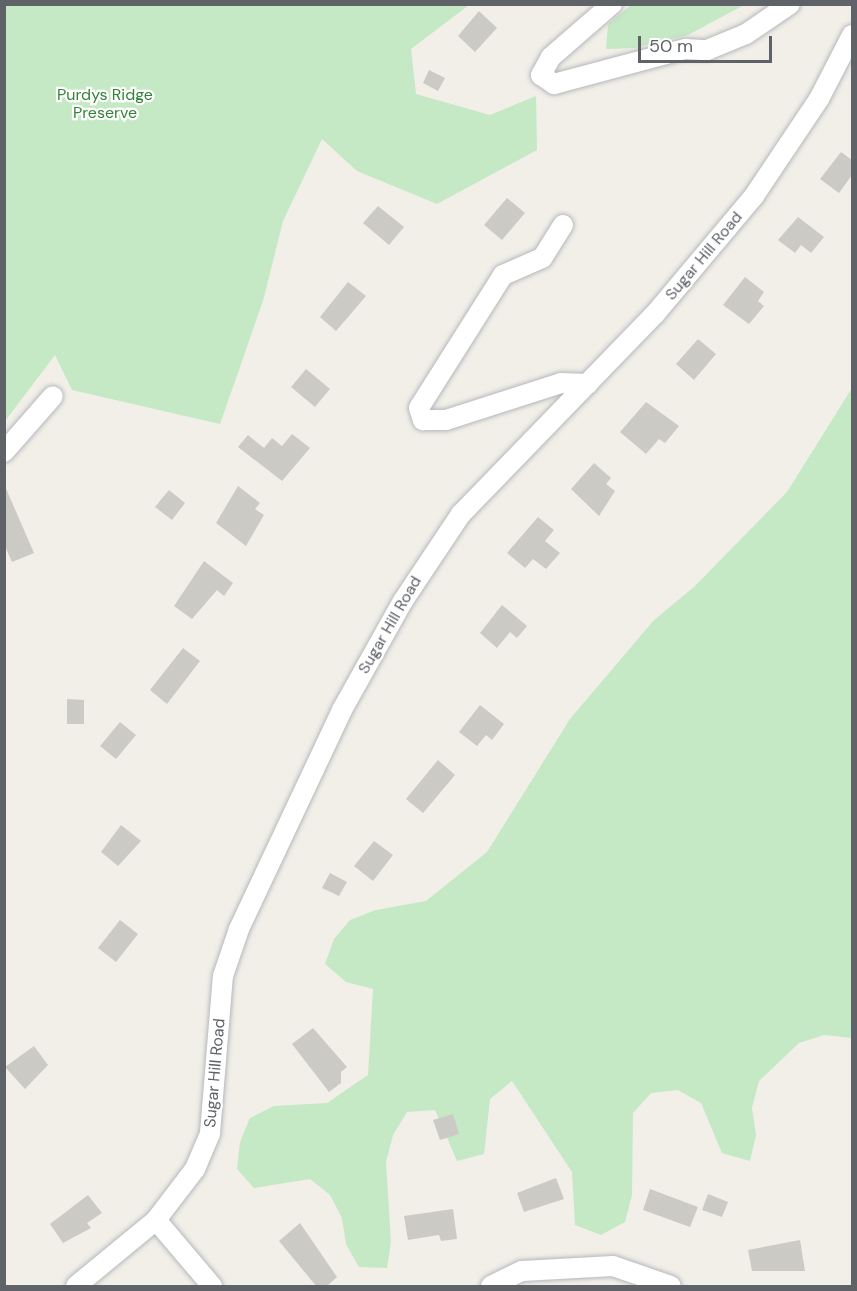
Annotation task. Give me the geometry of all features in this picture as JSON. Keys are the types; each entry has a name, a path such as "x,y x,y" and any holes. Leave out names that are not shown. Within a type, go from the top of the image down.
{"street":[{"path":"612,4 551,57 541,75 554,84 685,49 707,50 746,34 790,4"},
{"name":"Sugar Hill Road","path":"76,1287 156,1220 184,1185 210,1133 223,976 239,929 342,710 444,537 655,314 754,196 819,99 852,35"},
{"path":"563,225 542,258 503,275 419,408 423,420 446,420 561,382 588,384"},
{"path":"4,453 53,396"},
{"path":"156,1220 212,1287"},
{"path":"490,1287 522,1271 613,1266 671,1287"}],"green space":[{"name":"Purdys Ridge Preserve","path":"5,4 469,5 411,49 416,94 490,115 536,96 537,150 437,204 357,171 322,139 283,221 263,301 220,424 72,390 55,355 5,421"},
{"path":"631,5 744,5 688,35 634,48 606,49 608,24"},
{"path":"852,388 852,1038 824,1035 799,1043 759,1081 752,1108 756,1135 750,1161 722,1153 701,1103 678,1090 651,1093 633,1113 632,1195 625,1222 601,1235 575,1225 572,1172 512,1081 490,1099 484,1154 457,1161 435,1110 407,1112 393,1135 386,1162 391,1242 387,1268 359,1267 346,1244 342,1218 330,1195 310,1179 254,1188 237,1169 240,1142 250,1118 274,1106 327,1103 368,1075 373,989 346,982 325,964 334,939 350,920 376,910 426,901 487,852 570,719 654,620 694,587 787,492"}],"building":[{"path":"479,11 497,28 475,52 458,36"},
{"path":"429,70 445,78 438,91 423,83"},
{"path":"841,152 852,160 852,175 839,193 820,179"},
{"path":"507,198 525,213 502,240 484,225"},
{"path":"378,206 404,227 389,245 363,223"},
{"path":"798,217 824,237 811,253 801,245 795,253 778,240"},
{"path":"745,277 764,292 758,301 764,306 749,324 723,305"},
{"path":"348,282 366,296 336,331 320,317"},
{"path":"698,339 716,354 694,380 676,364"},
{"path":"306,369 330,389 315,407 291,387"},
{"path":"646,402 679,426 665,443 659,439 646,454 620,432"},
{"path":"292,434 310,448 282,481 238,447 248,435 264,448 272,438 282,446"},
{"path":"594,463 611,478 606,484 615,491 599,516 571,489"},
{"path":"4,484 34,553 12,562 4,544"},
{"path":"238,486 260,503 255,509 264,515 246,546 216,523"},
{"path":"169,490 185,503 172,520 155,507"},
{"path":"538,517 554,530 545,541 560,553 546,569 533,559 525,568 507,553"},
{"path":"204,561 233,583 224,596 217,590 192,619 174,606"},
{"path":"502,605 527,626 517,638 510,632 497,648 480,633"},
{"path":"183,648 200,661 167,704 150,690"},
{"path":"67,699 84,700 84,724 67,724"},
{"path":"480,705 504,724 492,740 486,735 477,746 459,732"},
{"path":"120,722 136,735 116,759 100,746"},
{"path":"438,760 455,775 423,813 406,799"},
{"path":"121,825 141,841 118,866 101,852"},
{"path":"374,841 393,855 373,881 354,866"},
{"path":"330,873 347,882 339,896 322,888"},
{"path":"120,920 138,934 116,962 98,948"},
{"path":"313,1028 347,1067 341,1072 341,1083 329,1092 292,1044"},
{"path":"34,1046 48,1065 25,1089 5,1067"},
{"path":"453,1114 459,1134 440,1140 433,1120"},
{"path":"556,1178 564,1199 524,1212 517,1193"},
{"path":"650,1189 698,1207 690,1227 643,1210"},
{"path":"708,1194 728,1202 722,1217 702,1210"},
{"path":"88,1195 102,1213 87,1223 91,1228 63,1243 50,1224"},
{"path":"453,1209 457,1239 441,1241 439,1235 408,1240 404,1216"},
{"path":"300,1223 337,1277 326,1287 317,1287 279,1241"},
{"path":"800,1240 805,1271 752,1271 748,1250"}]}
